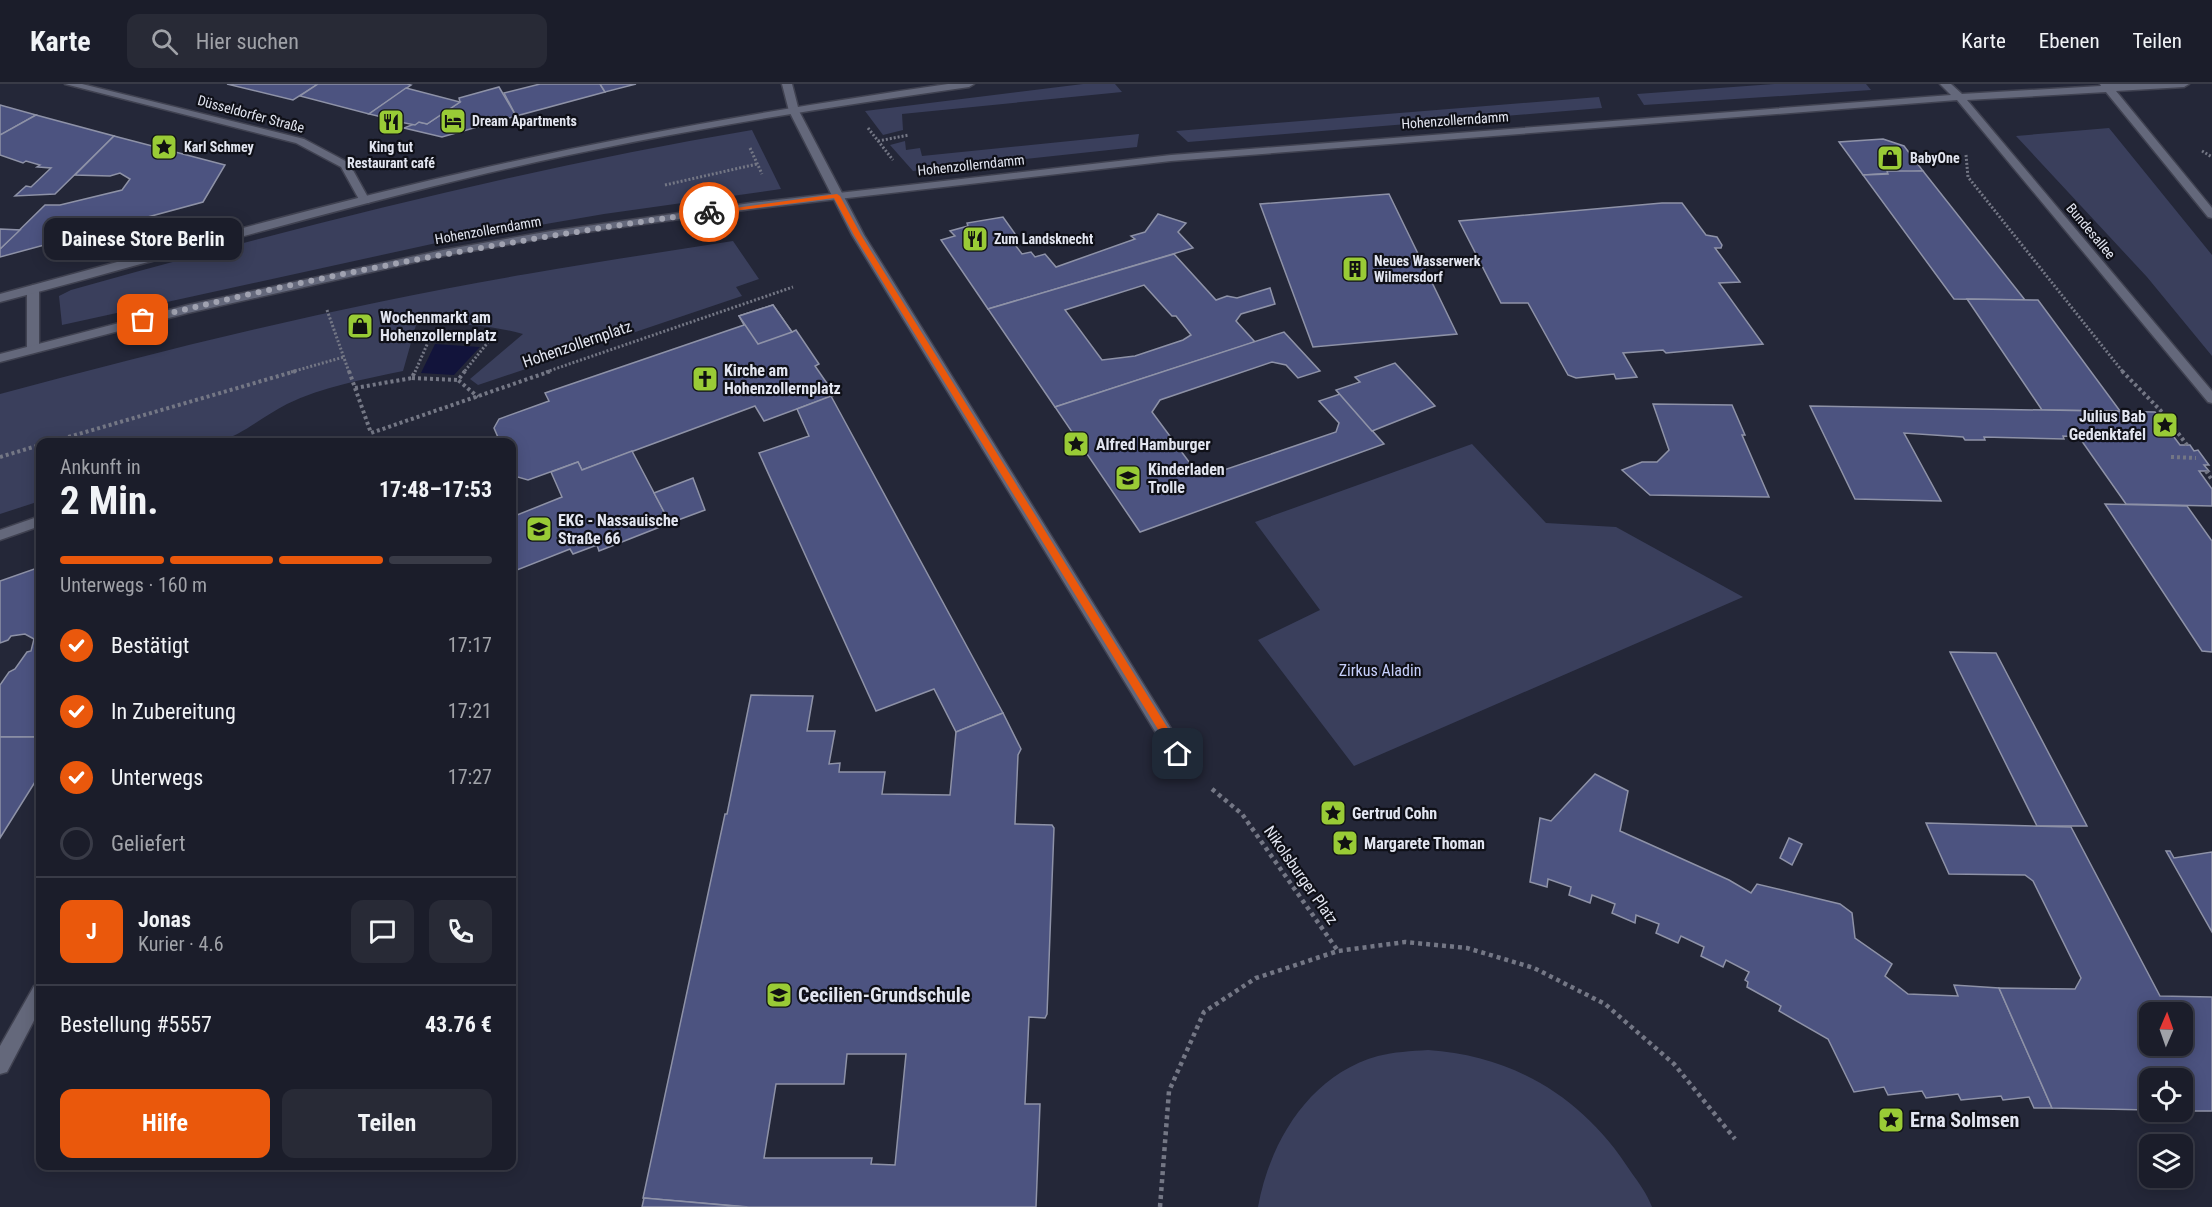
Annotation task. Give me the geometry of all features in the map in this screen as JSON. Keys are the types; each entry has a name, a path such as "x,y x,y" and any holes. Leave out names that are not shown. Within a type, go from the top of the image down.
{"main road":[{"name":"Düsseldorfer Straße","path":"70,84 300,141 345,165 365,201"},
{"path":"787,84 794,111 858,235 1187,769"},
{"path":"0,298 365,201 559,155 794,111 969,84"},
{"name":"Bundesallee","path":"1945,84 1959,97 2212,399"},
{"name":"Hohenzollerndamm","path":"0,358 188,309 443,253 551,234 837,196 1183,157 2106,85 2184,84"},
{"path":"2106,85 2212,215"},
{"path":"33,290 33,349"},
{"path":"0,535 36,522"},
{"path":"0,1065 36,999"}],"path":[{"path":"863,123 897,164"},
{"path":"878,141 909,135"},
{"path":"746,140 766,182"},
{"path":"1965,148 1968,177 2113,362 2163,413 2187,445"},
{"name":"Hohenzollernplatz","path":"355,388 371,433 794,287"},
{"path":"326,308 355,388 412,378 458,380 478,397"},
{"path":"412,378 429,340 448,336 465,336 489,341 458,380"},
{"path":"65,438 344,357"},
{"path":"0,457 36,446"},
{"path":"2171,457 2196,458"},
{"path":"2206,471 2212,480"},
{"name":"Nikolsburger Platz","path":"1187,769 1242,814 1338,951"},
{"path":"1160,1207 1169,1091 1204,1012 1256,978 1338,951 1406,942 1467,948 1534,968 1605,1004 1674,1064 1735,1139"}],"green space":[{"path":"1083,84 1115,84 1122,92 902,114 903,130 883,135 865,111"},
{"path":"1774,84 1866,84 1871,90 1644,105 1637,94"},
{"path":"1599,97 1602,108 1188,142 1176,131"},
{"path":"2109,128 2212,255 2212,356 2147,277 2016,136"},
{"path":"752,130 781,189 604,214 441,242 62,325 59,296 71,290 325,222 495,181 666,145"},
{"path":"1139,134 1137,147 913,171 890,145 905,141 906,150 920,148 922,156"},
{"path":"733,241 759,279 736,287 742,296 478,385 470,379 523,334 470,325 416,325 403,371 344,384 300,398 227,438 36,438 36,502 0,514 0,394 196,343 328,313 553,270"},
{"name":"Zirkus Aladin","path":"1472,444 1546,523 1616,527 1743,597 1354,766 1258,640 1320,610 1255,522"},
{"path":"1428,1050 1490,1061 1518,1072 1569,1102 1612,1146 1643,1189 1652,1207 1258,1207 1272,1158 1283,1135 1313,1095 1332,1078 1354,1065 1378,1056"}],"shaded area":[{"path":"435,344 480,347 454,375 421,373"}],"building":[{"path":"227,84 318,84 293,100"},
{"path":"318,84 411,85 369,114 300,96"},
{"path":"540,84 600,84 605,92 516,116 504,93"},
{"path":"600,84 636,84 605,92"},
{"path":"499,87 516,116 442,137 404,128 419,122 427,124 460,102 459,98"},
{"path":"406,88 460,102 427,124 419,122 415,125 400,122 395,126 381,122 386,118 369,114"},
{"path":"0,105 36,115 0,135"},
{"path":"36,115 114,136 55,194 15,196 26,186 31,187 51,168 37,167 40,165 26,161 23,163 0,155 0,135"},
{"path":"114,136 225,165 203,202 0,257 0,249 45,205 60,205 122,190 130,179 120,173 110,176 75,175"},
{"path":"1883,139 1904,146 1923,171 1863,175 1839,142"},
{"path":"1887,171 1923,171 2025,300 1954,299 1863,175 1888,174"},
{"name":"Neues Wasserwerk Wilmersdorf","path":"1389,194 1457,334 1313,347 1260,204"},
{"path":"1682,203 1706,235 1717,237 1722,245 1721,248 1715,248 1740,282 1719,283 1763,344 1666,353 1663,350 1623,353 1637,377 1616,379 1614,374 1576,378 1568,375 1528,303 1501,303 1459,221"},
{"path":"1158,214 1186,223 1178,232 1193,248 988,309 941,240 955,236 950,231 968,226 967,223 1003,217 1018,238 1013,242 1022,254 1031,252 1035,257 1045,254 1056,267 1135,239 1131,236 1145,232"},
{"path":"0,229 20,230 0,249"},
{"path":"1174,254 1216,300 1227,296 1237,298 1270,288 1275,304 1241,314 1236,321 1255,342 1055,407 988,309","holes":["1144,285 1172,316 1176,316 1191,335 1183,340 1135,356 1102,360 1065,310"]},
{"path":"1967,299 2038,300 2120,411 2042,410"},
{"name":"Kirche am Hohenzollernplatz","path":"773,305 792,332 796,330 819,364 815,366 835,395 764,421 755,406 582,470 578,462 528,480 516,477 516,438 498,438 494,428 499,419 549,401 545,393 744,325 739,316"},
{"path":"773,305 792,332 758,344 739,316"},
{"path":"1284,332 1320,371 1298,378 1286,365 1272,362 1160,400 1152,412 1195,470 1218,472 1336,432 1339,423 1319,401 1340,394 1384,444 1140,532 1055,407"},
{"path":"1395,363 1435,406 1372,431 1336,390 1360,382 1355,377"},
{"path":"831,396 1003,713 956,732 934,689 876,711 759,453 809,436 797,409"},
{"path":"1653,404 1732,405 1745,435 1742,435 1769,497 1650,495 1622,470 1642,462 1657,462 1669,450"},
{"path":"1810,406 2155,412 2180,445 2190,445 2194,451 2198,450 2209,465 2204,465 2209,471 2199,471 2212,489 2212,506 2126,504 2079,437 2063,436 2064,439 1984,437 1985,440 1965,440 1963,437 1904,433 1941,501 1855,499"},
{"path":"632,451 670,523 599,551 597,545 573,554 570,549 516,570 516,515 562,497 551,472 578,462 582,470"},
{"path":"693,478 705,510 670,523 654,493"},
{"path":"2105,504 2187,506 2212,541 2212,652 2202,651"},
{"path":"36,568 36,737 0,737 0,685 27,652 31,651 34,639 25,634 11,636 0,643 0,581"},
{"path":"1950,652 1996,653 2087,826 2037,826"},
{"path":"751,695 813,696 807,731 835,731 829,764 840,763 839,772 885,772 882,794 950,795 956,732 1003,713 1021,749 1018,755 1015,824 1052,825 1054,828 1047,1014 1045,1018 1029,1017 1025,1104 1040,1104 1036,1207 749,1207 643,1198 725,814 727,814","holes":["847,1054 906,1054 895,1165 871,1164 872,1158 764,1158 776,1084 844,1084"]},
{"path":"0,737 36,737 36,780 0,838"},
{"path":"1595,774 1628,791 1620,831 1729,880 1751,893 1757,884 1840,904 1852,913 1855,938 1892,964 1885,976 1908,994 1958,996 1954,985 1999,988 2052,1108 2034,1108 2029,1097 2003,1100 2001,1096 1961,1100 1958,1094 1926,1098 1922,1091 1888,1095 1884,1087 1854,1092 1828,1039 1779,1011 1781,1006 1747,987 1748,982 1745,980 1749,972 1726,960 1723,967 1701,956 1704,947 1681,936 1678,943 1656,933 1659,924 1636,915 1635,923 1612,913 1615,904 1592,895 1590,903 1569,895 1571,887 1548,879 1547,887 1530,882 1540,818 1551,821"},
{"path":"1926,823 2071,827 2160,996 2212,997 2212,1111 2193,1111 2193,1068 2139,1068 2139,1110 2052,1108 1999,988 2075,989 2081,978 2033,881 2025,875 1949,874"},
{"path":"1789,838 1802,844 1792,865 1780,858"},
{"path":"2166,851 2170,851 2174,858 2212,852 2212,932"},
{"path":"644,1198 745,1207 642,1207"}],"way so far":[{"path":"143,320 318,279 443,253 551,234 709,212"}],"place":[{"name":"Dream Apartments","path":"453,121"},
{"name":"King tut Restaurant café","path":"391,122"},
{"name":"Karl Schmey","path":"164,147"},
{"name":"BabyOne","path":"1890,158"},
{"name":"Zum Landsknecht","path":"975,239"},
{"name":"Neues Wasserwerk Wilmersdorf","path":"1355,269"},
{"name":"Dainese Store Berlin","path":"143,320"},
{"name":"Wochenmarkt am Hohenzollernplatz","path":"360,326"},
{"name":"Kirche am Hohenzollernplatz","path":"705,379"},
{"name":"Julius Bab Gedenktafel","path":"2165,425"},
{"name":"Alfred Hamburger","path":"1076,444"},
{"name":"Kinderladen Trolle","path":"1128,478"},
{"name":"EKG - Nassauische Straße 66","path":"539,529"},
{"name":"Gertrud Cohn","path":"1333,813"},
{"name":"Margarete Thoman","path":"1345,843"},
{"name":"Cecilien-Grundschule","path":"779,995"},
{"name":"Erna Solmsen","path":"1891,1120"}],"route":[{"path":"709,212 837,196 858,235 1178,754"}]}
